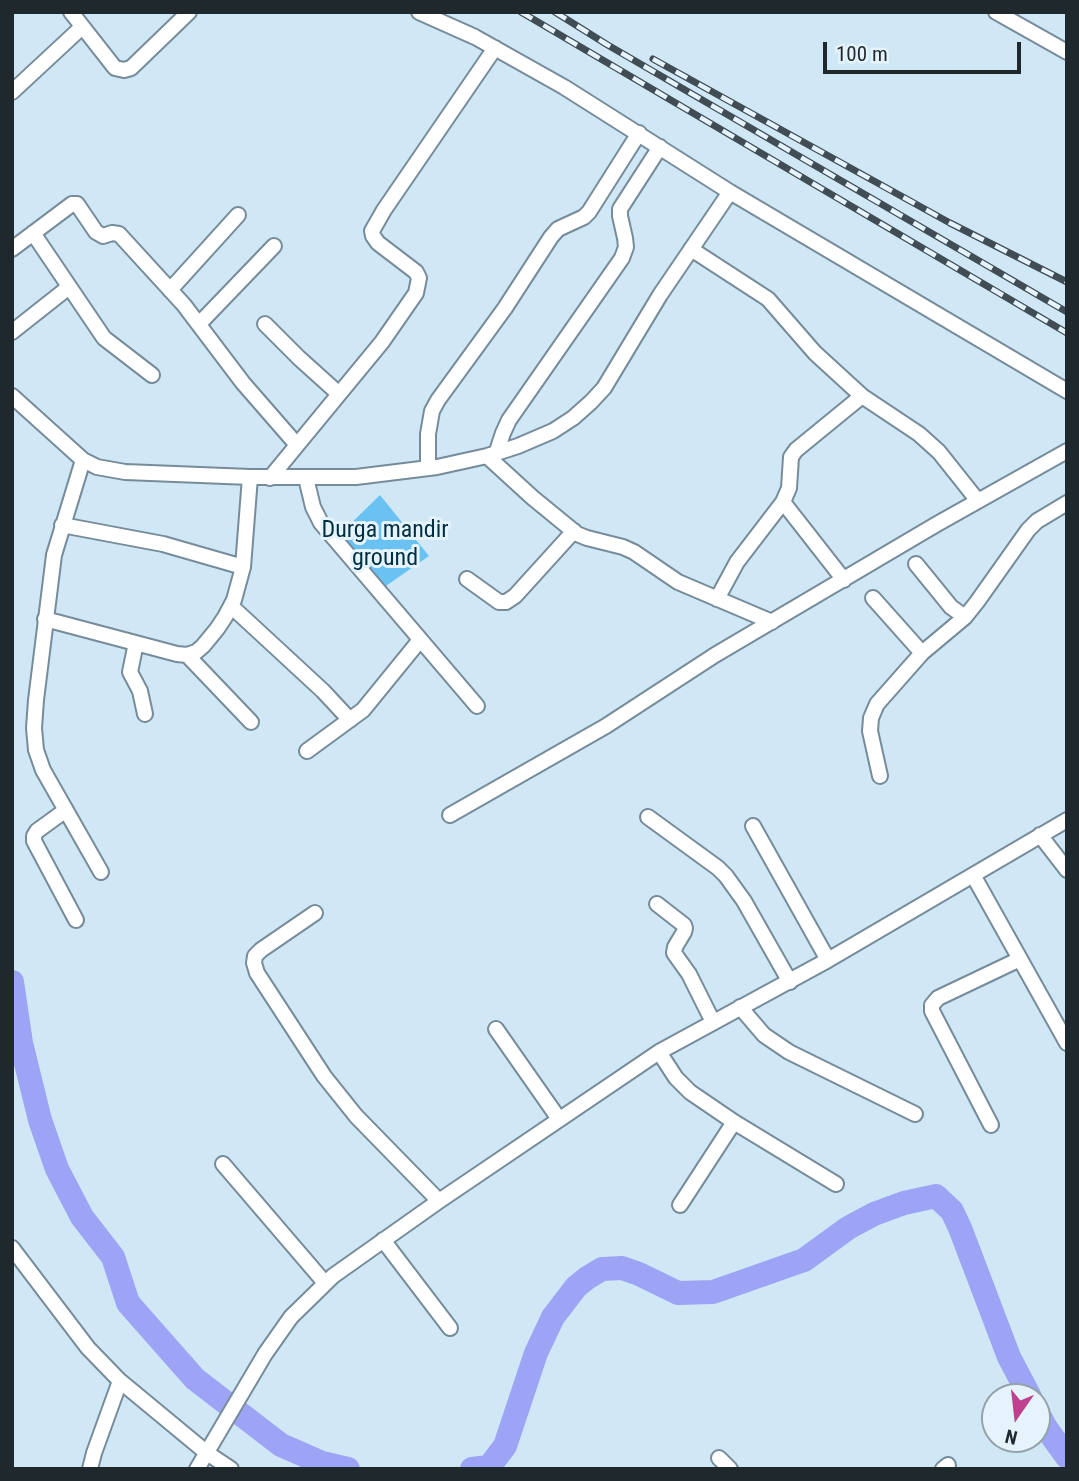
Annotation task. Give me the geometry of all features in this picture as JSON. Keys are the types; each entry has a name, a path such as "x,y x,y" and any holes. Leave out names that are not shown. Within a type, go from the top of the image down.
{"street":[{"path":"71,12 115,68 124,71 131,68 189,12"},
{"path":"419,12 475,37 564,87 730,192 1067,391"},
{"path":"996,12 1067,52"},
{"path":"12,92 82,27"},
{"path":"270,478 383,342 416,293 419,278 416,272 379,243 372,231 495,48"},
{"path":"428,467 428,434 432,411 438,400 505,308 551,237 558,229 589,212 639,133"},
{"path":"491,455 509,420 622,258 626,247 620,209 660,146"},
{"path":"12,396 83,460 97,467 125,472 270,478 356,477 491,455 553,431 573,418 604,388 660,295 730,192"},
{"path":"12,249 75,203 96,232 103,236 119,234 170,289 243,383 297,445"},
{"path":"170,289 238,215"},
{"path":"33,233 104,338 152,375"},
{"path":"199,324 275,246"},
{"path":"691,249 768,299 815,353 862,396 919,434 939,452 978,501"},
{"path":"12,332 69,287"},
{"path":"265,324 339,394"},
{"path":"717,599 737,562 783,502 789,488 789,463 796,450 862,396"},
{"path":"450,815 606,726 715,655 1067,451"},
{"path":"491,455 533,498 574,531 587,538 634,552 678,582 772,622"},
{"path":"83,460 54,555 34,728 36,750 43,769 101,872"},
{"path":"46,619 177,654 196,652 231,606 243,567 250,477"},
{"path":"306,478 313,507 321,523 477,706"},
{"path":"783,502 844,580"},
{"path":"880,776 870,731 871,718 877,704 922,653 965,617 1028,530 1037,521 1067,503"},
{"path":"62,525 163,544 243,567"},
{"path":"467,579 499,602 506,602 515,596 574,531"},
{"path":"916,564 951,607 965,617"},
{"path":"873,598 922,653"},
{"path":"231,606 323,691 350,720"},
{"path":"307,751 363,710 420,640"},
{"path":"136,643 130,672 140,691 145,714"},
{"path":"187,655 251,722"},
{"path":"66,810 37,831 34,841 76,920"},
{"path":"648,817 726,876 744,901 790,982"},
{"path":"197,1469 265,1354 291,1317 333,1276 659,1052 790,982 1067,820"},
{"path":"753,826 828,960"},
{"path":"1040,835 1067,870"},
{"path":"973,875 1066,1040"},
{"path":"657,904 684,925 684,932 674,953 689,974 713,1022"},
{"path":"315,913 261,950 254,963 257,973 324,1076 356,1116 439,1201"},
{"path":"991,1125 932,1011 932,1005 938,998 1020,959"},
{"path":"740,1007 764,1035 789,1052 915,1114"},
{"path":"496,1029 559,1119"},
{"path":"659,1052 683,1086 734,1122 836,1184"},
{"path":"680,1205 734,1122"},
{"path":"223,1164 325,1283"},
{"path":"383,1240 450,1328"},
{"path":"12,1248 88,1348 120,1381 206,1453 230,1469"},
{"path":"90,1469 120,1381"}],"green space":[{"name":"Durga mandir ground","path":"380,495 429,556 383,588 340,534"}],"waterway":[{"path":"12,982 21,1043 40,1120 57,1169 82,1217 113,1257 128,1303 195,1379 281,1445 322,1463 348,1469"},
{"path":"472,1469 489,1467 505,1446 536,1353 553,1317 576,1287 602,1269 622,1268 678,1293 713,1292 804,1260 848,1228 874,1214 904,1203 936,1196 952,1211 960,1228 1009,1357 1023,1383"},
{"path":"1051,1435 1067,1457"}],"railway":[{"path":"521,12 1067,333"},
{"path":"555,12 1067,312"},
{"path":"653,59 950,223 1067,282"}]}
